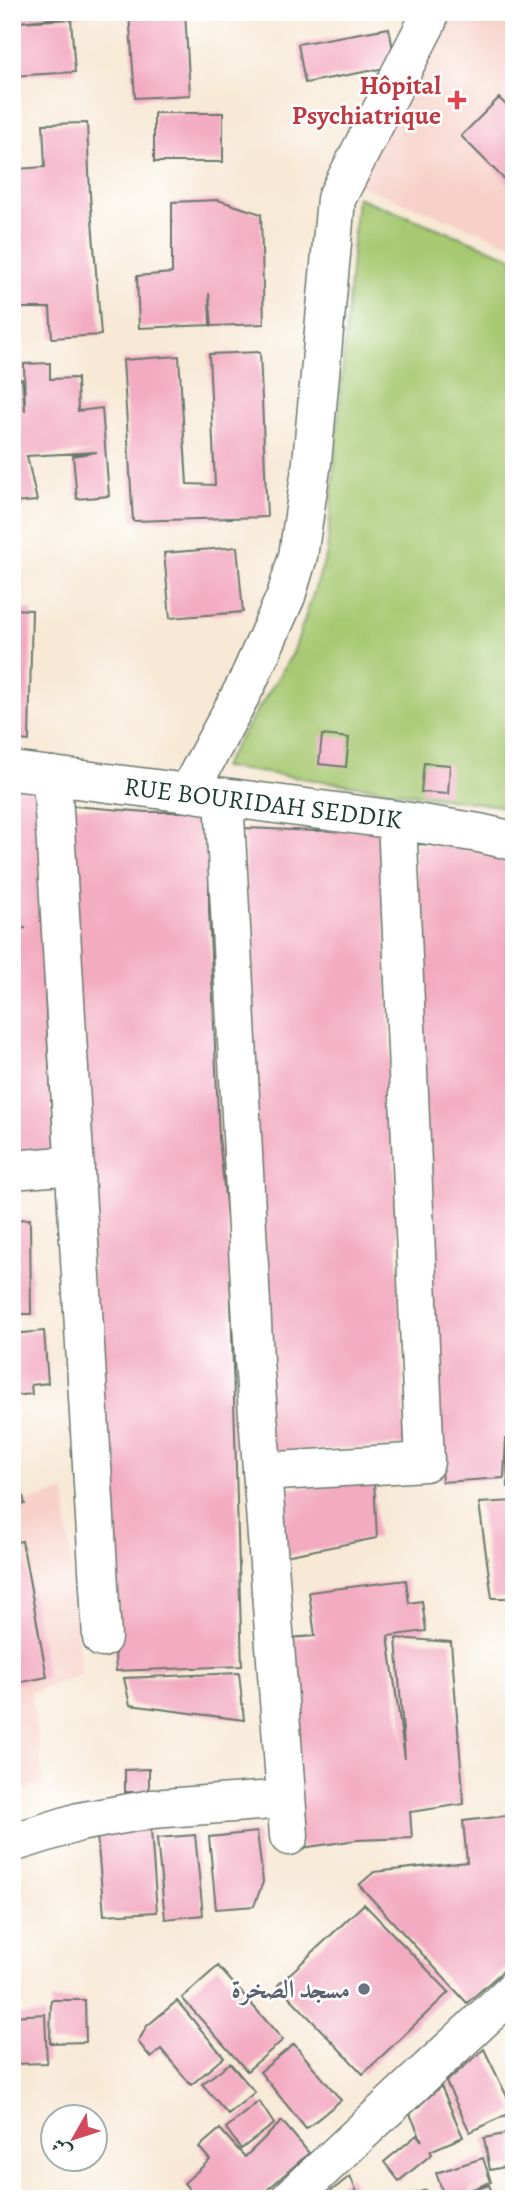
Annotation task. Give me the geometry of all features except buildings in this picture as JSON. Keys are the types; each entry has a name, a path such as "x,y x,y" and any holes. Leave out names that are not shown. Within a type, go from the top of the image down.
{"street":[{"path":"12,1843 79,1822 152,1809 287,1818 252,1333 206,795 247,683 286,596 298,556 312,463 335,199 427,22 429,12"},
{"name":"RUE BOURIDAH SEDDIK","path":"12,771 397,820 514,841"},
{"path":"52,776 102,1638"},
{"path":"262,1472 425,1462 397,820"},
{"path":"12,1170 75,1165"},
{"path":"290,2199 514,1990"}],"shaded area":[{"name":"Hôpital Psychiatrique","path":"443,12 514,12 514,245 356,184"},
{"path":"65,1491 81,1674 31,1693 44,1782 12,1795 12,1506"}],"green space":[{"path":"357,197 514,258 514,808 222,767 293,653 327,553"}],"place":[{"name":"Hôpital Psychiatrique","path":"457,100"},
{"name":"مسجد الصخرة","path":"364,1989"}]}
